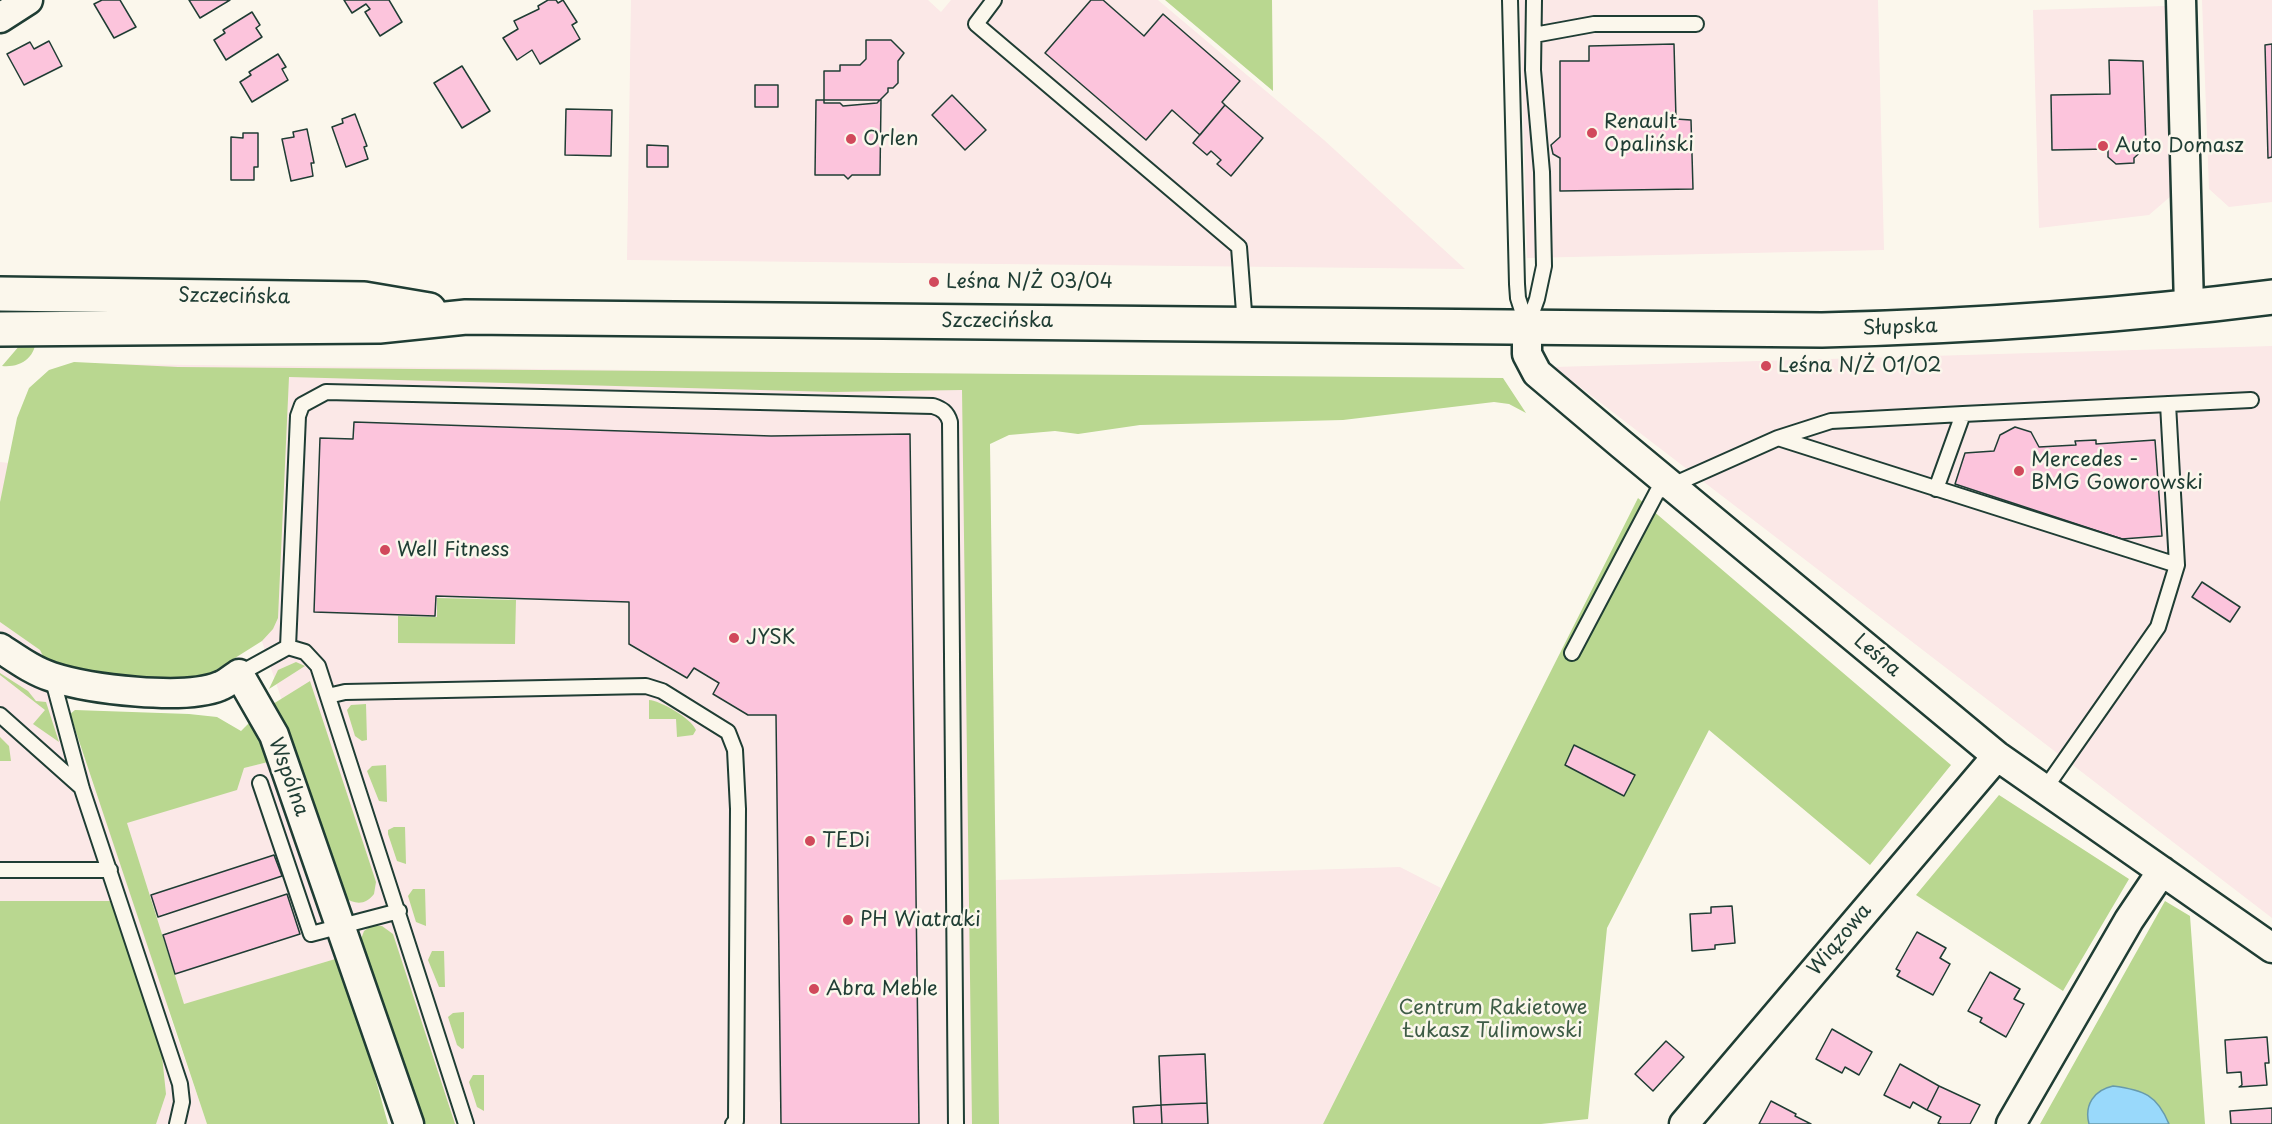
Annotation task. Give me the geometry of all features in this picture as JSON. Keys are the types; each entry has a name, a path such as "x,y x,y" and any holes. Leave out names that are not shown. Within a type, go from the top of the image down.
{"main road":[{"name":"Szczecińska","path":"0,294 364,299 466,317"},
{"name":"Słupska","path":"1527,327 1822,330 1933,327 2188,307 2272,297"},
{"name":"Szczecińska","path":"0,329 379,326 466,317 1527,327"}],"street":[{"path":"0,18 28,0"},
{"path":"2181,0 2188,307"},
{"name":"Leśna","path":"1527,327 1527,354 1537,373 1996,756 2272,948"},
{"path":"0,648 52,677 90,686 137,691 194,692 220,686 239,674"},
{"name":"Wspólna","path":"239,674 274,735 407,1110 409,1124"},
{"name":"Wiązowa","path":"1684,1124 1996,756"},
{"path":"2011,1124 2129,920 2162,871"}],"lane":[{"path":"994,0 976,24 1239,247 1245,325"},
{"path":"1510,0 1517,284 1518,298 1527,327"},
{"path":"1527,327 1537,299 1544,266 1542,172 1533,70 1534,0"},
{"path":"1534,35 1594,24 1696,24"},
{"path":"288,647 298,416 302,405 326,392 933,406 940,408 948,414 950,422 956,1124"},
{"path":"1572,653 1658,492 1778,438 1831,421 2251,400"},
{"path":"2044,790 2158,627 2177,565 2168,404"},
{"path":"1936,489 1964,414"},
{"path":"1778,438 2177,565"},
{"path":"239,674 288,647 297,648 313,658 328,696 399,910 466,1124"},
{"path":"52,677 82,789 180,1084 182,1102 177,1124"},
{"path":"328,696 345,692 646,686 662,692 728,732 735,750 738,809 736,1121 734,1124"},
{"path":"0,715 82,789"},
{"path":"260,783 311,934 399,910"},
{"path":"0,870 110,870"}],"shaded area":[{"path":"631,0 928,0 941,12 951,0 1158,0 1324,140 1465,269 627,260"},
{"path":"1520,0 1878,0 1884,250 1527,258"},
{"path":"2202,0 2272,0 2272,202 2229,207 2209,189"},
{"path":"2165,6 2171,196 2149,215 2039,228 2033,10"},
{"path":"2272,346 2272,918 1554,367"},
{"path":"108,364 989,374 996,880 1400,867 1441,888 1323,1124 425,1124 250,606"},
{"path":"0,462 9,463 0,502"},
{"path":"0,622 40,650 67,707 100,804 272,761 342,957 168,1010 207,1124 0,1124"}],"green space":[{"path":"1165,0 1272,0 1273,91"},
{"path":"36,338 33,351 26,360 15,365 2,366 20,345"},
{"path":"74,362 178,367 1503,378 1526,413 1509,404 1494,402 1343,420 1140,425 1078,434 1055,431 1009,435 990,444 999,1124 972,1124 962,390 833,392 289,377 278,618 273,629 262,641 208,675 183,680 91,676 45,660 40,650 0,622 0,502 17,418 29,388 49,370"},
{"name":"Centrum Rakietowe Łukasz Tulimowski","path":"1638,498 1951,765 1870,865 1709,730 1607,928 1588,1119 1541,1124 1323,1124"},
{"path":"437,598 516,600 515,644 398,643 398,616 437,617"},
{"path":"296,662 305,666 269,689 278,670"},
{"path":"0,673 28,691 36,701 46,702 59,742 33,724 45,710"},
{"path":"310,681 376,882 374,894 364,902 352,901 344,897 273,704"},
{"path":"649,700 661,703 682,715 696,730 693,735 677,737 676,719 649,719"},
{"path":"366,704 367,740 362,741 355,736 347,710 351,705"},
{"path":"75,710 217,717 241,731 250,722 263,738 272,761 244,768 237,790 127,823 184,1004 342,957 388,1124 207,1124 70,714"},
{"path":"0,737 9,746 11,761 0,761"},
{"path":"386,765 387,802 379,801 367,771 372,766"},
{"path":"1999,795 2129,879 2063,991 1916,895"},
{"path":"394,827 405,827 406,864 397,861 388,834 388,830"},
{"path":"413,889 425,889 426,926 416,922 408,896"},
{"path":"0,901 112,901 161,1046 166,1094 156,1124 0,1124"},
{"path":"2165,901 2190,916 2205,1124 2040,1124"},
{"path":"371,926 382,926 393,934 455,1124 421,1124 360,942 364,931"},
{"path":"432,951 444,951 445,987 439,987 428,960"},
{"path":"464,1012 464,1048 462,1049 457,1045 448,1017 453,1013"},
{"path":"473,1075 484,1075 484,1111 477,1107 469,1082"}],"water":[{"path":"2113,1086 2141,1092 2154,1100 2160,1106 2169,1124 2089,1124 2088,1111 2092,1099 2101,1091"}],"building":[{"path":"102,0 120,0 136,27 114,38 94,4"},
{"path":"189,0 230,0 200,18"},
{"path":"344,0 389,0 402,22 380,36 365,12 370,9 366,4 352,13"},
{"path":"548,0 556,0 558,3 563,0 577,22 572,25 580,39 540,64 532,50 517,60 503,38 518,29 514,21 539,9 538,6"},
{"path":"1091,0 1103,0 1144,36 1163,14 1240,81 1222,102 1225,105 1200,135 1172,110 1146,140 1045,53"},
{"path":"252,12 260,25 256,28 262,37 226,60 214,40 225,33 223,30"},
{"path":"866,40 891,40 904,53 898,61 898,83 893,88 888,88 888,92 877,103 843,106 840,103 824,103 824,71 840,71 840,65 860,65 866,59"},
{"path":"49,41 62,66 24,85 7,54 30,42 34,49"},
{"path":"1674,44 1676,119 1691,120 1693,189 1560,191 1560,158 1553,154 1551,145 1560,137 1560,61 1589,61 1589,46"},
{"path":"2272,44 2272,157 2268,158 2265,45"},
{"path":"278,54 286,67 282,69 288,80 252,102 240,82 251,75 249,72"},
{"path":"2109,60 2143,61 2146,147 2134,158 2134,163 2116,164 2108,157 2108,149 2052,150 2051,95 2110,94"},
{"path":"462,66 490,111 462,128 434,83"},
{"path":"755,85 778,85 778,107 755,107"},
{"path":"952,95 986,130 965,150 932,115"},
{"path":"816,100 881,100 880,175 852,175 848,179 844,175 815,175"},
{"path":"1225,105 1263,138 1231,176 1217,164 1221,160 1211,151 1207,155 1193,143"},
{"path":"566,109 612,110 611,156 565,155"},
{"path":"355,114 367,146 364,147 368,159 346,167 332,127 343,123 342,119"},
{"path":"307,129 314,163 311,163 313,176 291,181 282,139 294,137 293,132"},
{"path":"243,133 258,133 258,167 254,167 254,180 231,180 231,137 243,138"},
{"path":"647,145 668,146 668,167 647,167"},
{"name":"PH Wiatraki","path":"354,422 771,436 910,434 919,1124 781,1124 776,715 748,715 713,694 719,683 694,668 687,678 629,644 629,602 436,596 435,616 314,612 320,438 353,439"},
{"path":"2015,427 2031,432 2039,447 2076,445 2075,441 2096,440 2096,444 2155,440 2162,536 2122,539 1955,484 1965,453 1994,451 2000,435"},
{"path":"2202,582 2240,607 2230,622 2192,597"},
{"path":"1574,745 1635,775 1624,796 1565,765"},
{"path":"274,855 282,876 158,917 151,895"},
{"path":"287,894 300,934 175,974 163,935"},
{"path":"1732,906 1735,943 1715,945 1715,949 1692,951 1690,914 1711,913 1711,907"},
{"path":"1917,932 1946,948 1940,958 1950,964 1933,995 1897,976 1900,971 1896,969"},
{"path":"1990,972 2020,989 2014,999 2024,1004 2006,1037 1980,1022 1982,1018 1968,1011"},
{"path":"1832,1029 1872,1052 1859,1075 1845,1067 1842,1073 1816,1059"},
{"path":"2267,1037 2269,1063 2265,1063 2267,1085 2239,1087 2242,1085 2241,1072 2227,1073 2225,1040"},
{"path":"1666,1041 1684,1057 1653,1091 1635,1074"},
{"path":"1205,1054 1207,1103 1161,1105 1159,1056"},
{"path":"1900,1064 1939,1086 1927,1110 1913,1102 1910,1108 1884,1095"},
{"path":"1939,1086 1980,1105 1970,1124 1941,1124 1938,1123 1941,1117 1927,1110"},
{"path":"1771,1101 1796,1114 1795,1116 1811,1124 1759,1124"},
{"path":"1207,1103 1208,1124 1162,1124 1161,1105"},
{"path":"1161,1105 1162,1124 1134,1124 1133,1107"},
{"path":"2272,1108 2272,1124 2231,1124 2230,1111"}],"place":[{"name":"Renault Opaliński","path":"1592,133"},
{"name":"Orlen","path":"851,139"},
{"name":"Auto Domasz","path":"2103,146"},
{"name":"Leśna N/Ż 03/04","path":"934,282"},
{"name":"Leśna N/Ż 01/02","path":"1766,366"},
{"name":"Mercedes - BMG Goworowski","path":"2019,471"},
{"name":"Well Fitness","path":"385,550"},
{"name":"JYSK","path":"734,638"},
{"name":"TEDi","path":"810,841"},
{"name":"PH Wiatraki","path":"848,920"},
{"name":"Abra Meble","path":"814,989"}]}
